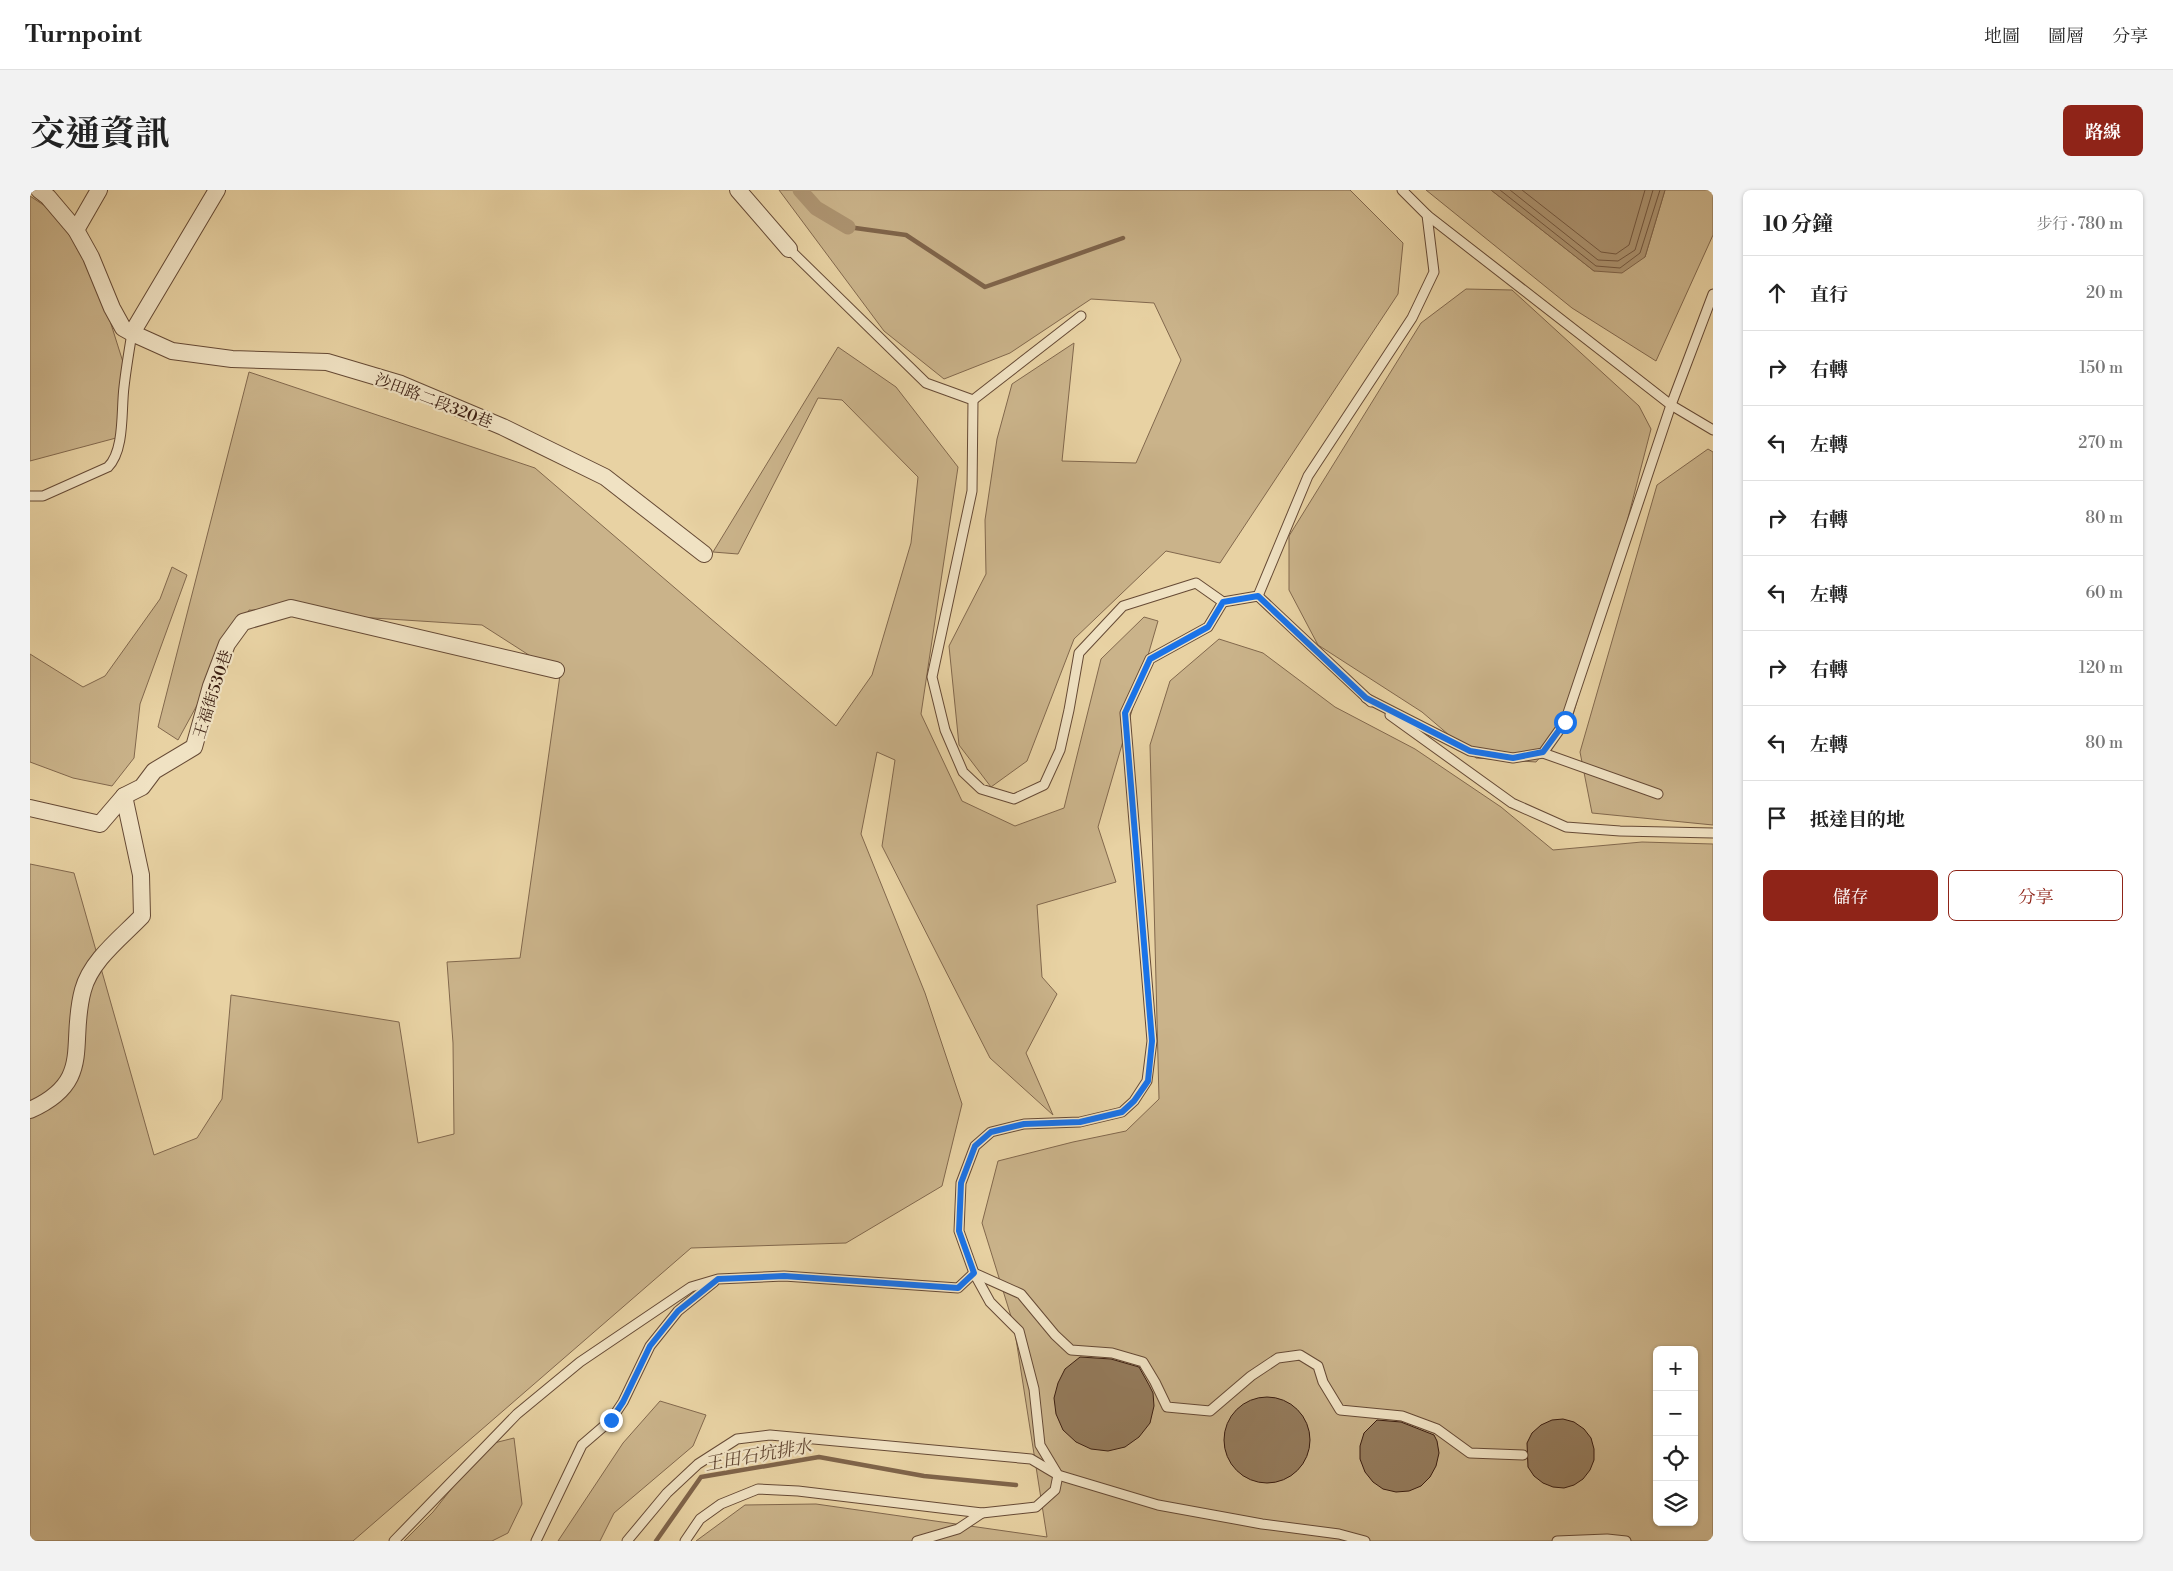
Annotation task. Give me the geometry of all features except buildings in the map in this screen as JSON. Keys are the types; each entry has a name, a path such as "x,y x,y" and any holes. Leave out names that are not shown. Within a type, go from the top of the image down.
{"street":[{"name":"沙田路二段320巷","path":"39,190 48,197 76,230 91,257 112,308 123,328 132,333 172,351 232,359 327,362 401,384 503,427 605,477 704,554"},
{"path":"76,230 99,190"},
{"path":"132,333 217,190"},
{"path":"738,190 789,249"},
{"name":"王福街530巷","path":"30,808 100,824 124,796 142,787 154,771 194,746 211,686 227,644 242,622 291,608 556,670"},
{"path":"30,1110 48,1102 67,1085 76,1058 77,1027 83,989 96,964 142,916 141,875 124,796"}],"lane":[{"path":"1402,190 1427,215 1671,405 1713,430"},
{"path":"1258,596 1308,476 1412,318 1434,272 1427,215"},
{"path":"789,249 926,382 973,400"},
{"path":"1543,752 1565,722 1671,405 1713,294"},
{"path":"973,400 1081,316"},
{"path":"30,496 43,496 108,467 112,462 121,431 124,389 132,333"},
{"path":"973,400 972,491 932,677 945,730 963,772 981,788 1014,799 1044,786 1060,750 1069,710 1078,653 1123,606 1196,583 1223,602 1258,596"},
{"path":"1258,596 1366,698 1512,803 1566,827 1620,831 1713,833"},
{"path":"685,1541 700,1519 721,1504 758,1489 798,1491 982,1514 1036,1507 1055,1490 1058,1476 1040,1445 1034,1389 1019,1332 990,1302 974,1273 959,1231 961,1183 975,1146 991,1132 1024,1124 1080,1122 1122,1112 1134,1101 1148,1081 1152,1041 1125,713 1150,659 1208,627 1223,602"},
{"path":"1366,698 1470,751 1513,758 1543,752 1658,794"},
{"path":"394,1541 517,1414 580,1362 691,1287 718,1279 784,1276 958,1288 974,1273"},
{"path":"974,1273 1021,1294 1055,1335 1071,1350 1112,1353 1143,1362 1156,1382 1167,1407 1210,1411 1251,1376 1278,1358 1300,1355 1318,1366 1323,1382 1340,1410 1402,1416 1438,1429 1470,1453 1523,1455"},
{"path":"536,1541 582,1445 611,1420 623,1402 650,1346 678,1311 718,1279"},
{"path":"627,1541 667,1493 698,1464 737,1440 770,1435 1031,1459 1058,1476 1158,1505 1262,1524 1339,1534 1365,1541"},
{"path":"917,1541 958,1529 982,1514"},
{"path":"1557,1541 1607,1539 1626,1541"}],"shaded area":[{"path":"779,190 1350,190 1403,243 1398,294 1220,563 1166,551 1074,639 1027,761 991,787 959,745 949,646 986,574 985,520 997,439 1012,384 1074,343 1062,461 1136,463 1181,360 1154,303 1091,299 1010,353 944,379 884,331"},
{"path":"1426,190 1491,190 1594,271 1645,257 1665,190 1713,190 1713,235 1656,361 1572,308"},
{"path":"30,196 63,218 94,270 128,378 116,438 30,461"},
{"path":"1466,289 1512,290 1639,406 1651,429 1613,576 1571,722 1536,762 1476,758 1422,712 1318,645 1289,590 1289,536 1421,323"},
{"path":"838,347 896,387 958,467 921,714 962,801 1015,826 1064,808 1101,659 1144,617 1158,621 1098,827 1116,882 1037,905 1042,977 1057,994 1026,1053 1053,1115 990,1058 882,846 895,760 877,752 861,834 925,993 962,1104 942,1186 846,1243 691,1248 353,1541 30,1541 30,864 74,873 154,1155 197,1138 222,1099 231,995 399,1022 418,1143 454,1134 453,1043 447,962 520,958 560,675 482,625 249,610 178,740 158,727 249,372 535,468 836,726 872,675 911,543 918,477 842,400 818,398 738,554 713,552"},
{"path":"1708,449 1713,452 1713,825 1592,813 1580,752 1657,485"},
{"path":"172,567 187,575 140,704 134,758 112,786 73,778 30,762 30,654 83,687 105,676 160,599"},
{"path":"1219,639 1263,653 1335,707 1415,749 1501,807 1553,850 1642,842 1713,844 1713,1541 696,1541 745,1505 816,1504 1047,1537 1014,1326 982,1223 998,1161 1126,1131 1159,1099 1150,745 1170,681"},
{"path":"660,1401 706,1415 693,1446 614,1513 600,1541 558,1541 623,1443"},
{"path":"514,1438 522,1504 508,1533 492,1541 404,1541 433,1512 486,1445"}],"water":[{"path":"1491,190 1665,190 1645,257 1622,273 1594,271"}],"waterway":[{"path":"800,190 816,208 848,227"},
{"path":"848,227 906,235 985,287 1123,238"},
{"name":"王田石坑排水","path":"656,1541 701,1477 819,1457 924,1476 1016,1485"}],"route":[{"path":"611,1420 623,1402 650,1346 678,1311 718,1279 784,1276 958,1288 974,1273 959,1231 961,1183 975,1146 991,1132 1024,1124 1080,1122 1122,1112 1134,1101 1148,1081 1152,1041 1125,713 1150,659 1208,627 1223,602 1258,596 1366,698 1470,751 1513,758 1543,752 1565,722"}]}
